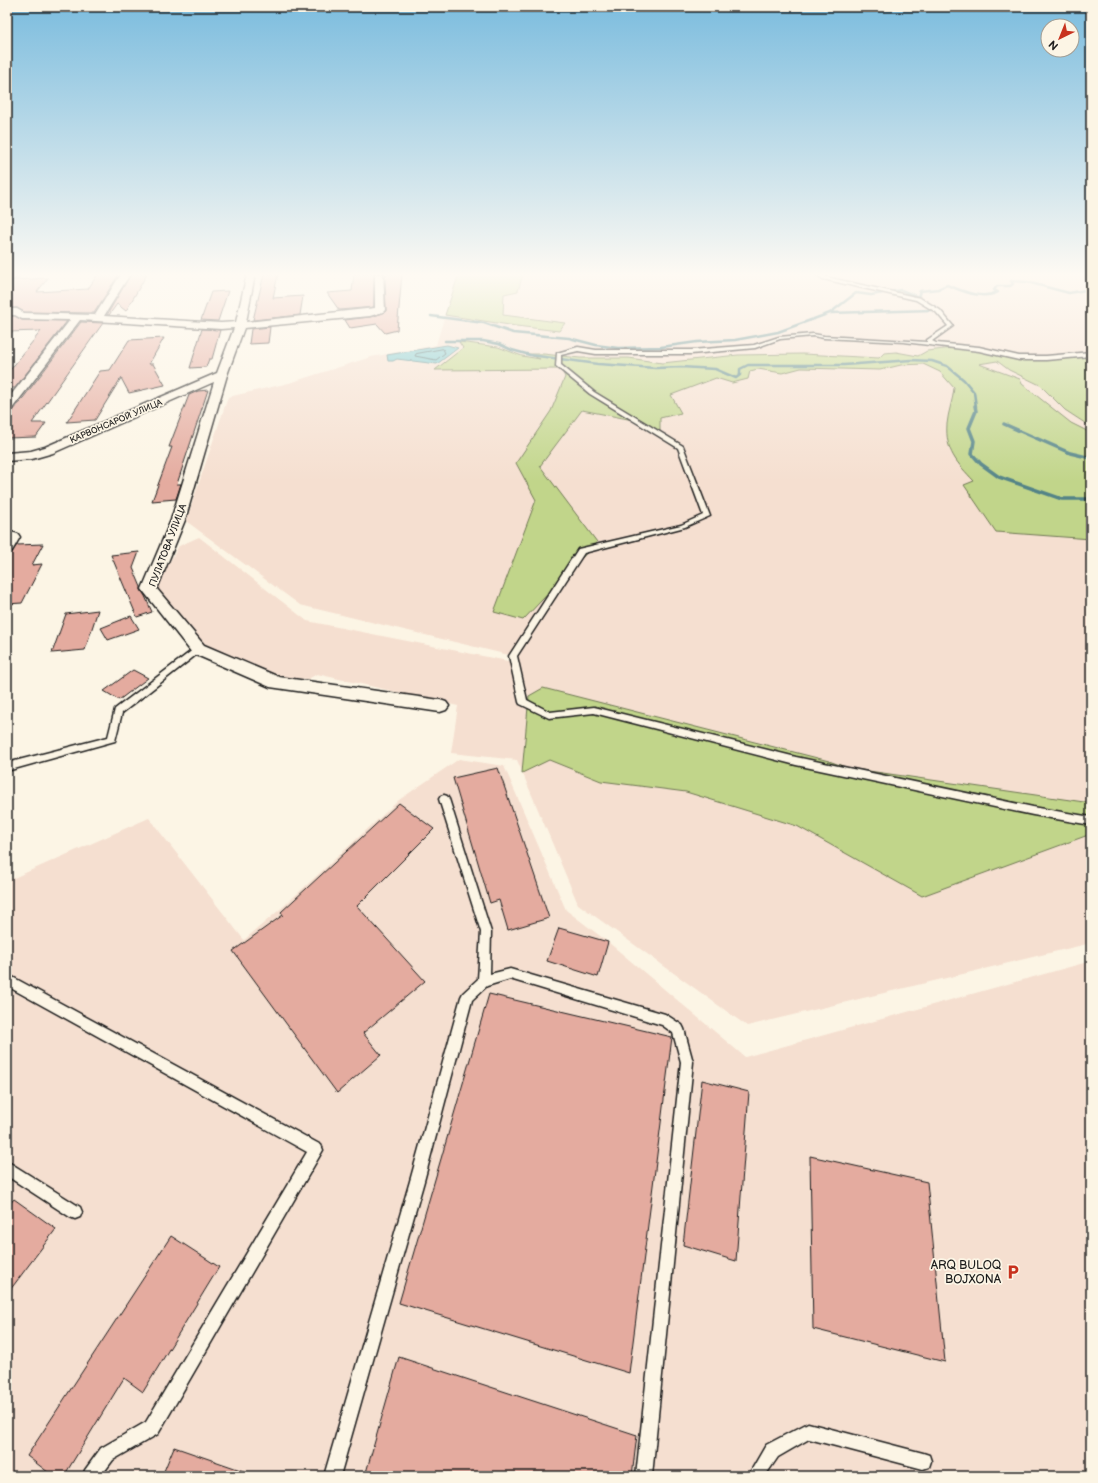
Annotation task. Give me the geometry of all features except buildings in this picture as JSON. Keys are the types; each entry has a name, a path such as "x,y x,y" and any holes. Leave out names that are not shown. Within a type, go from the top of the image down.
{"street":[{"path":"7,408 56,343"},
{"name":"ПУЛАТОВА УЛИЦА","path":"233,343 222,375 178,520 149,589 198,648 276,682 440,706"},
{"name":"КАРВОНСАРОЙ УЛИЦА","path":"7,457 32,455 49,450 222,375"},
{"path":"7,535 13,537 7,548"}],"lane":[{"path":"763,343 755,346 691,352 596,352 578,349 559,354 558,365 592,393 682,447 707,516 682,526 581,551 513,656 523,702 549,714 594,710 796,761 1091,821"},
{"path":"919,343 979,349 1019,358 1046,358 1091,354"},
{"path":"933,343 939,346"},
{"path":"7,767 112,738 118,712 198,648"},
{"path":"444,799 486,932 484,981"},
{"path":"332,1476 404,1226 467,997 484,981 510,974 665,1020 678,1029 687,1062 644,1476"},
{"path":"7,980 316,1150 152,1428 107,1454 91,1476"},
{"path":"7,1168 75,1212"},
{"path":"756,1476 772,1451 808,1431 923,1461"}],"shaded area":[{"path":"437,343 1091,343 1091,943 747,1026 578,904 517,760 451,753 458,706 317,674 308,679 278,677 204,645 155,587 179,546 199,537 307,621 517,663 517,657 300,605 186,521 228,397 289,383 371,357 436,345"},
{"name":"ARQ BULOQ BOJXONA","path":"459,759 504,766 566,910 608,942 745,1057 1091,961 1091,1476 7,1476 7,881 149,818 244,940 285,905 399,800"}],"green space":[{"path":"460,343 498,347 522,356 540,359 528,354 544,354 580,358 629,358 662,363 738,355 803,354 879,358 884,353 896,352 918,356 927,351 953,348 981,351 1022,360 1091,355 1091,427 1065,410 1040,385 1009,370 997,361 979,364 1020,379 1022,384 1071,423 1091,433 1091,539 996,532 964,485 974,481 957,462 950,449 947,424 954,388 940,372 923,364 901,365 880,370 801,368 782,373 758,369 750,371 748,379 732,383 716,378 671,395 681,413 660,418 660,432 638,421 582,410 540,466 597,542 523,620 494,612 536,500 516,463 551,411 565,377 561,369 435,370 463,348"},
{"path":"543,688 829,761 848,768 1091,803 1091,834 922,896 797,826 686,792 601,781 549,760 522,773 529,696"}],"water":[{"path":"447,345 458,348 437,364 397,359 388,361 387,355"}],"waterway":[{"path":"495,343 530,355 598,364 656,368 681,367 715,369 736,378 740,375 740,369 748,365 844,365 911,360 932,361 947,366 964,380 974,392 976,407"},
{"path":"589,343 618,348 661,347 688,343"},
{"path":"975,406 976,411 969,428 974,441 972,454 981,464 999,477 1062,499 1091,499"},
{"path":"1004,424 1070,453 1091,458"}],"place":[{"name":"ARQ BULOQ BOJXONA","path":"1013,1272"}]}
